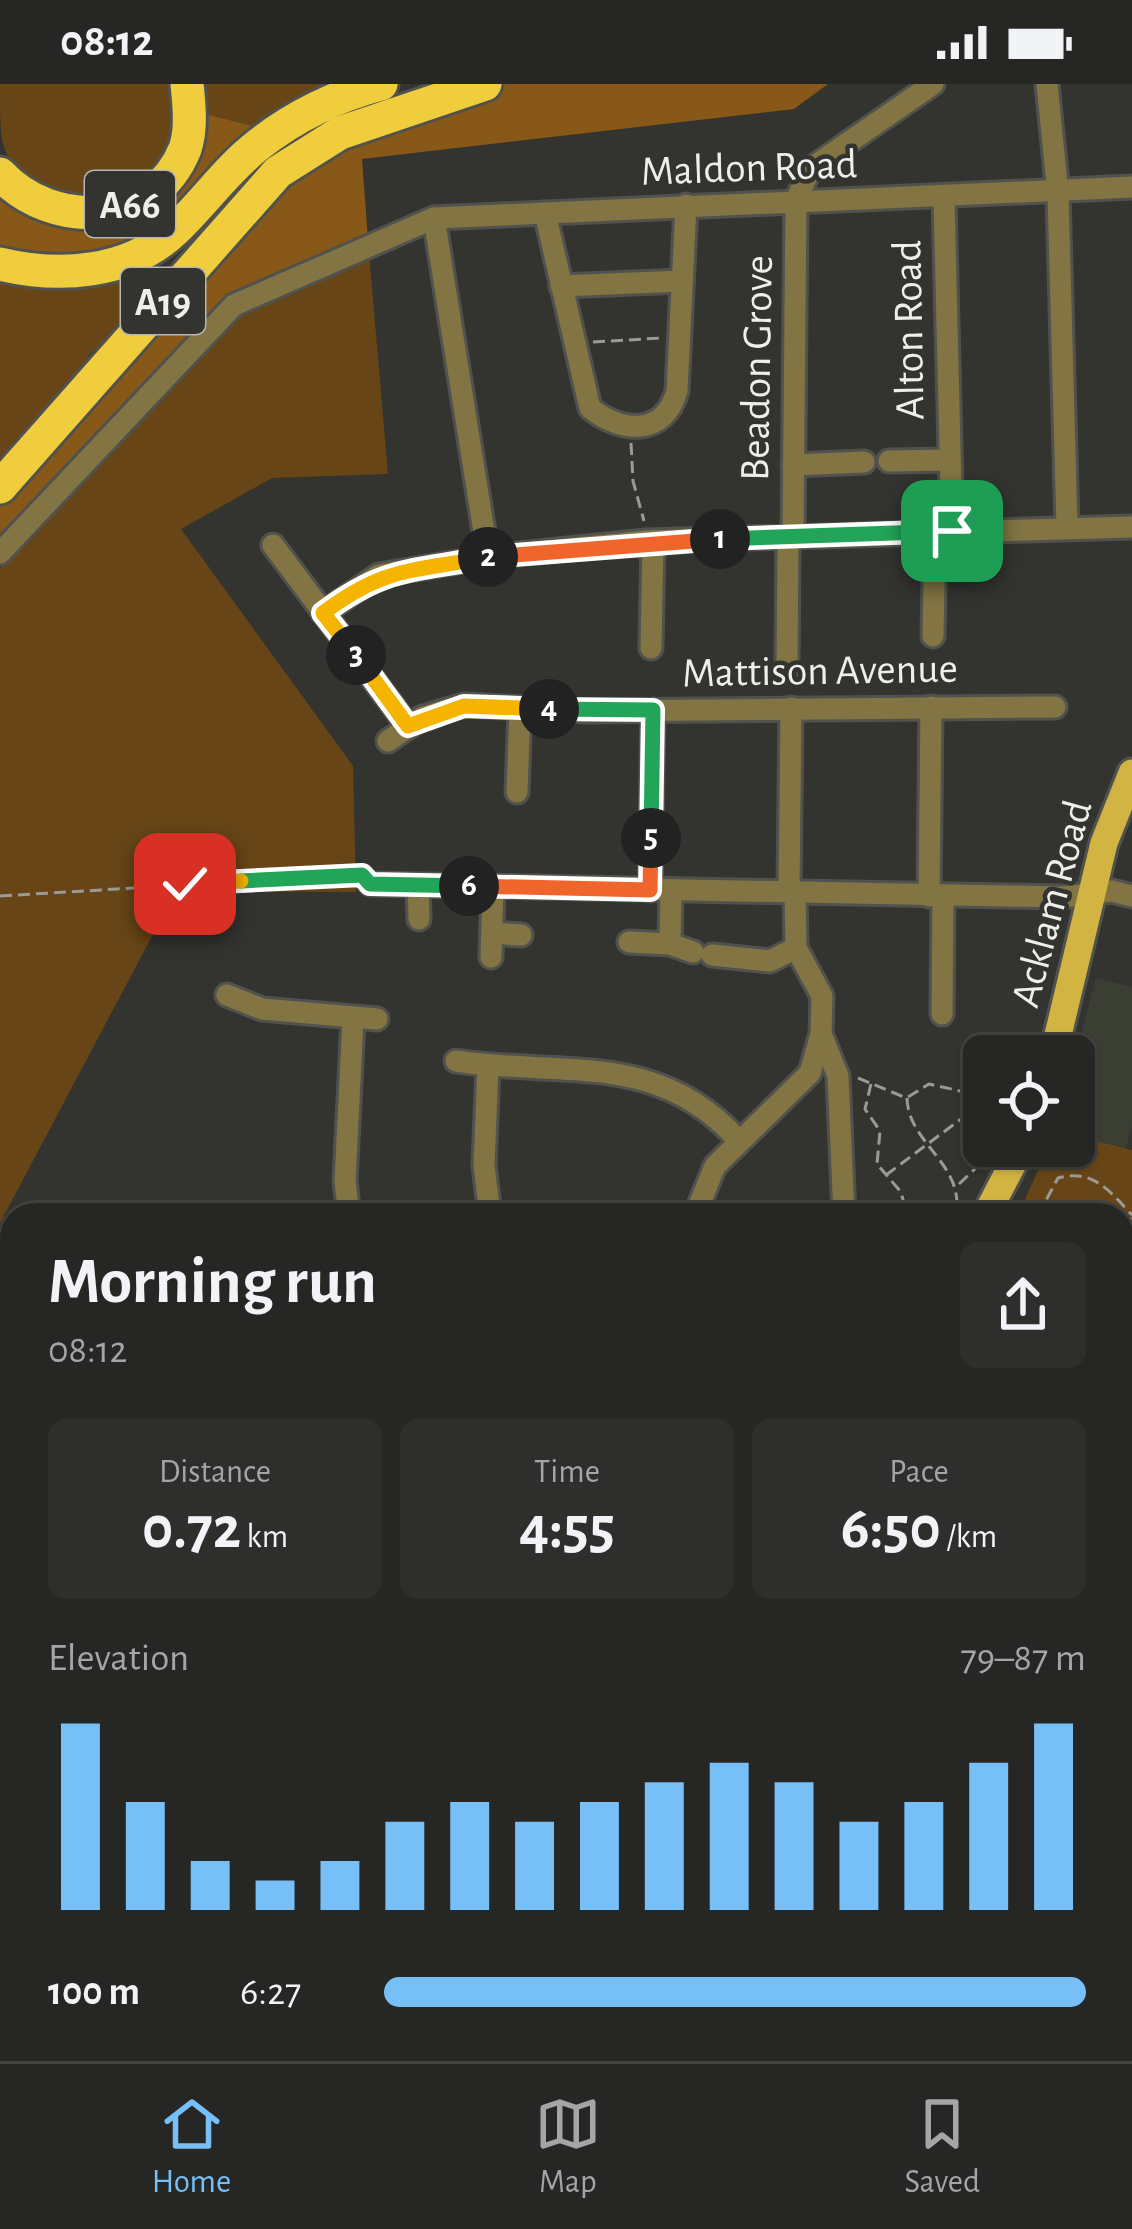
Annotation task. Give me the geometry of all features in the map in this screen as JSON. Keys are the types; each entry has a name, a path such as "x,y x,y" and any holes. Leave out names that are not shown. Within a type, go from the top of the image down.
{"highway":[{"name":"A66","path":"0,174 47,208 103,213 129,205 153,189 181,156 190,115 187,84"},
{"name":"A19","path":"0,264 60,273 93,269 149,249 172,234 257,145 303,116 381,84"},
{"name":"A19","path":"0,487 278,172 340,133 485,84"}],"main road":[{"name":"Acklam Road","path":"1058,1035 1091,894 1132,773"},
{"path":"992,1203 1011,1167"}],"street":[{"path":"796,201 810,169 933,84"},
{"path":"1047,84 1058,194 1066,527"},
{"name":"Maldon Road","path":"0,553 234,305 372,241 434,218 1058,194 1132,187"},
{"name":"Alton Road","path":"933,636 949,460 944,199"},
{"name":"Beadon Grove","path":"788,668 796,201"},
{"path":"545,213 590,408 609,423 631,429 661,419 672,409 686,206"},
{"path":"434,218 488,557"},
{"path":"561,286 682,280"},
{"path":"889,461 949,460"},
{"path":"793,465 864,462"},
{"path":"323,613 379,575 488,557 650,541 1132,526"},
{"path":"650,541 651,648"},
{"path":"273,544 408,726"},
{"name":"Mattison Avenue","path":"388,741 408,726 464,706 586,711 1055,706"},
{"path":"931,707 942,1014"},
{"path":"517,792 520,708"},
{"path":"700,1203 715,1166 810,1072 821,1034 822,996 800,953 792,892 790,708"},
{"path":"653,710 661,890 670,944"},
{"path":"370,884 936,896 1112,890 1132,896"},
{"path":"418,885 419,919"},
{"path":"491,958 493,887"},
{"path":"492,933 521,935"},
{"path":"629,942 670,944 703,954 770,962 800,953"},
{"path":"227,995 262,1009 377,1019"},
{"path":"348,1203 353,1019"},
{"path":"821,1034 838,1076 843,1203"},
{"path":"456,1060 488,1066 614,1071 662,1082 721,1120 738,1140"},
{"path":"488,1066 484,1166 489,1203"}],"path":[{"path":"574,347 636,337 680,341"},
{"path":"631,429 633,481 650,541"},
{"path":"0,896 362,875 370,884"},
{"path":"838,1076 907,1098"},
{"path":"871,1084 865,1109 880,1131 877,1164 901,1192 904,1203"},
{"path":"907,1098 929,1084 963,1090"},
{"path":"907,1098 907,1112 957,1185 956,1203"},
{"path":"884,1175 963,1118"},
{"path":"957,1185 976,1167"},
{"path":"1044,1203 1058,1178 1069,1175 1108,1187 1122,1203"}],"shaded area":[{"path":"0,84 177,84 182,133 140,190 59,201 7,155"},
{"path":"203,84 345,84 260,128 206,114"},
{"path":"500,84 828,84 794,109 362,159 368,240 245,287 217,307 0,545 0,497 285,175 348,134"},
{"path":"206,114 260,128 146,229 118,244 85,253 47,256 0,251 0,185 106,222"},
{"path":"369,253 388,474 272,478 181,529 353,766 356,892 176,891 11,1203 0,1203 0,568 225,321 250,304"},
{"path":"125,270 142,305 88,356 82,377 0,472 0,275"},
{"path":"1096,978 1132,987 1132,1126 1126,1148 1095,1140 1095,1035 1081,1035"},
{"path":"1095,1140 1132,1150 1132,1203 1023,1203 1040,1167 1095,1167"}],"route":[{"path":"185,884 362,875 370,884 650,890 653,710 464,706 443,709 408,726 323,613 379,575 488,557 646,541 952,531"}]}
